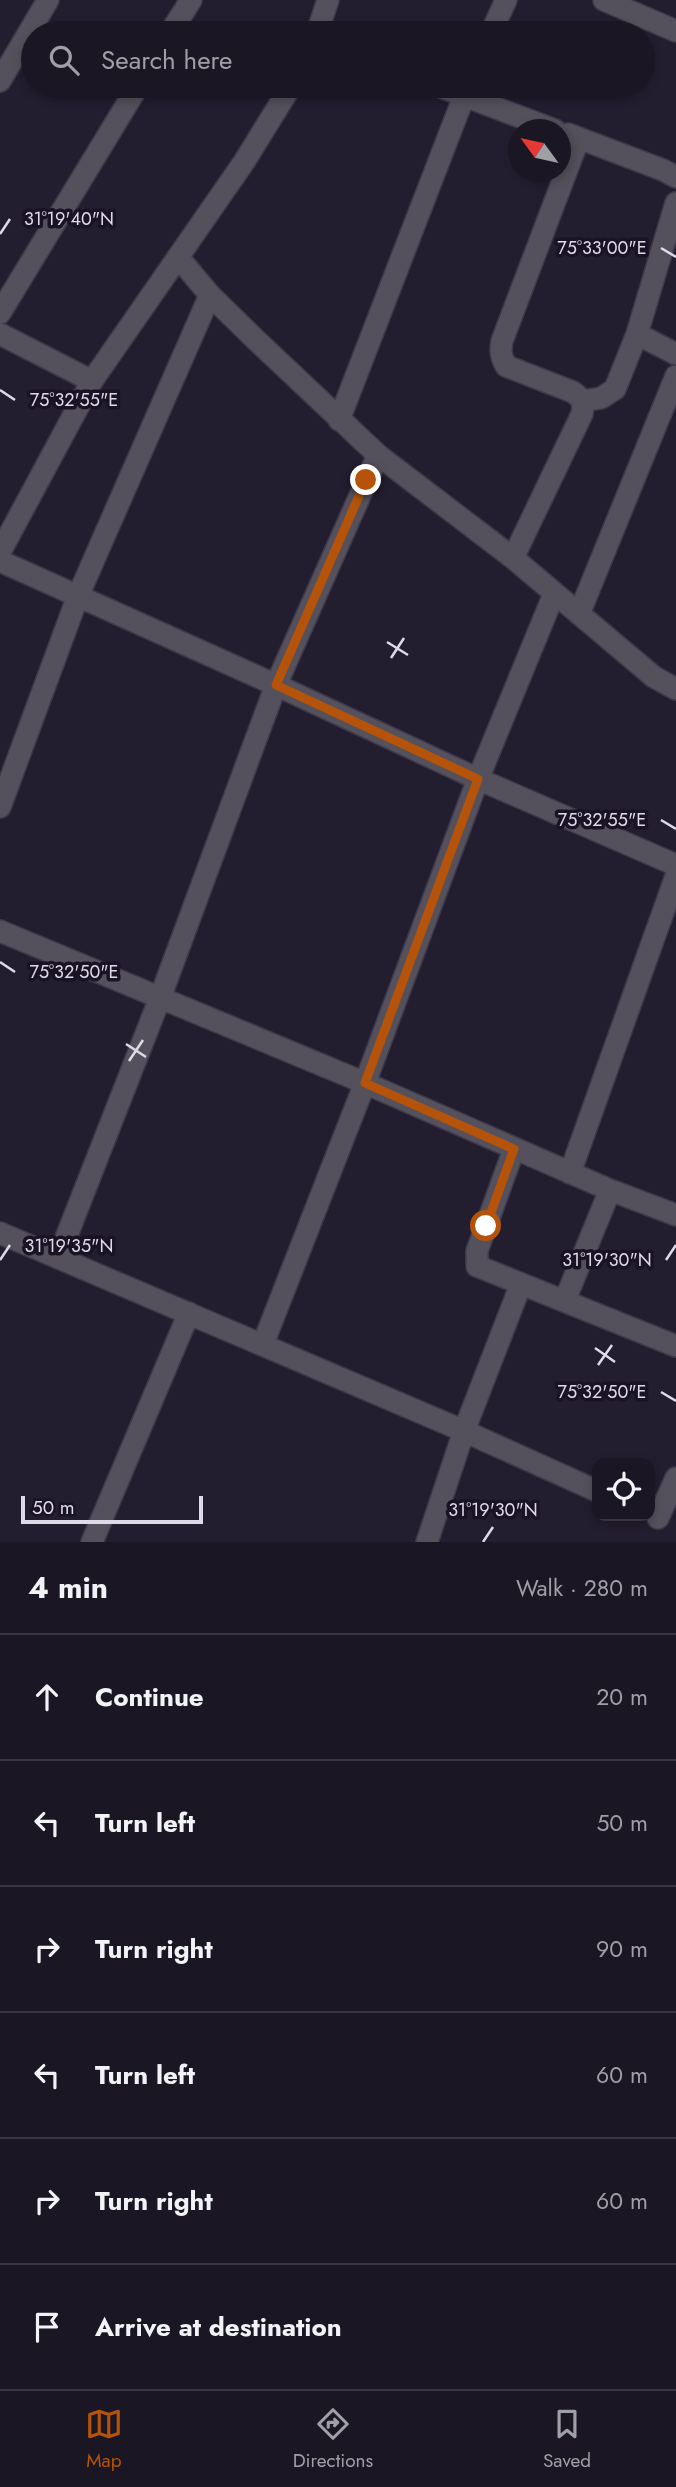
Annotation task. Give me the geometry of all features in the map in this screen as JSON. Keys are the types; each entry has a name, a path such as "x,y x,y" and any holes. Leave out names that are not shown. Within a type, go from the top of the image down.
{"street":[{"path":"36,21 48,0"},
{"path":"178,21 191,0"},
{"path":"321,21 328,0"},
{"path":"496,21 506,0"},
{"path":"604,0 653,21"},
{"path":"655,22 676,31"},
{"path":"0,81 21,46"},
{"path":"0,313 131,98"},
{"path":"0,552 92,381 244,162 283,98"},
{"path":"339,420 463,98"},
{"path":"484,98 531,119"},
{"path":"571,135 676,177"},
{"path":"513,558 582,414 582,401 573,392 506,366 500,349 554,182"},
{"path":"582,401 601,398 615,389 668,259 676,203"},
{"path":"178,257 210,295 378,455 513,558 654,677 676,689"},
{"path":"0,807 78,596 210,295"},
{"path":"0,334 92,381"},
{"path":"637,334 676,354"},
{"path":"579,614 676,376"},
{"path":"58,1258 160,998 276,685 378,455"},
{"path":"0,561 478,779 676,865"},
{"path":"263,1344 365,1083 478,779 554,594"},
{"path":"570,1173 676,876"},
{"path":"0,931 365,1083 610,1190 676,1214"},
{"path":"514,1149 475,1260 477,1266 676,1346"},
{"path":"565,1300 610,1190"},
{"path":"0,1233 263,1344 592,1489"},
{"path":"427,1542 464,1431 521,1284"},
{"path":"92,1542 189,1313"},
{"path":"661,1519 676,1478"}],"route":[{"path":"366,480 276,685 478,779 365,1083 514,1149 486,1226"}]}
